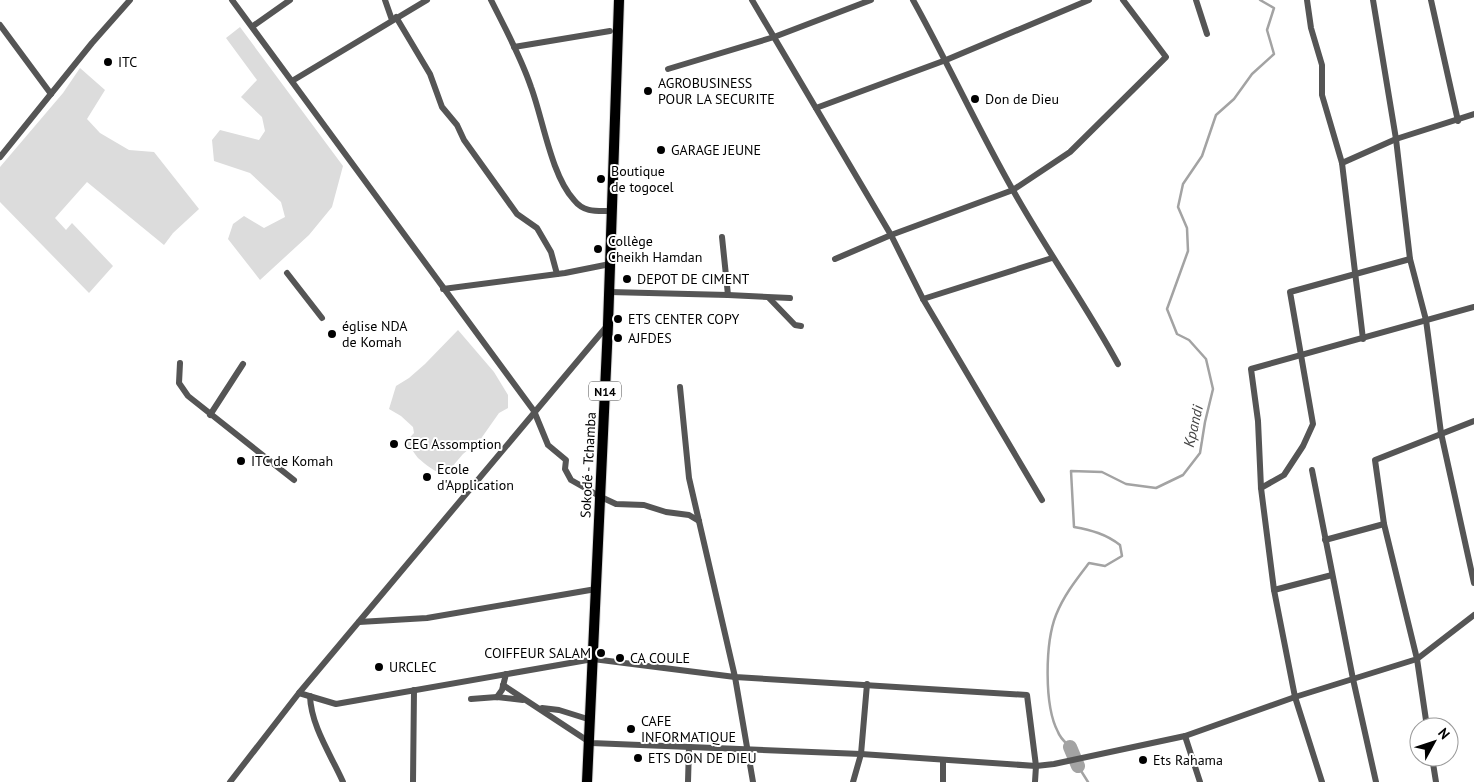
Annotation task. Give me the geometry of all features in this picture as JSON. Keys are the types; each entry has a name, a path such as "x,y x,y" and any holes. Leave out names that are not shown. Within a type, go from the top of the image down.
{"main road":[{"name":"Sokodé - Tchamba","path":"587,782 591,743 619,0"}],"street":[{"path":"0,157 50,94 130,0"},
{"path":"232,0 253,26 534,412 548,445 566,460 565,469 571,480 601,498 616,504 644,505 666,512 689,515 699,521"},
{"path":"253,26 290,0"},
{"path":"385,0 394,18 430,74 442,107 457,125 464,140 517,214 538,228 552,252 557,274"},
{"path":"292,81 394,18 428,0"},
{"path":"491,0 532,87 538,113 563,186 574,202 588,211 612,211"},
{"path":"752,0 891,235 923,299 1042,500"},
{"path":"668,69 774,37 871,0"},
{"path":"913,0 1013,190 1052,258 1092,316 1118,364"},
{"path":"816,108 946,60 1089,0"},
{"path":"836,259 891,235 1013,190 1070,152 1166,57 1123,0"},
{"path":"1196,0 1207,34"},
{"path":"1308,0 1311,28 1322,64 1322,95 1342,163 1353,274 1363,339"},
{"path":"1373,0 1396,139 1410,259 1426,320 1441,433 1474,583"},
{"path":"1431,0 1458,121"},
{"path":"0,26 50,94"},
{"path":"514,47 610,31"},
{"path":"1342,163 1396,139 1458,121 1474,114"},
{"path":"722,237 728,295"},
{"path":"923,299 1052,258"},
{"path":"1261,488 1284,475 1303,446 1313,424 1303,355 1290,292 1410,259"},
{"path":"443,288 557,274 610,264"},
{"path":"287,273 322,318"},
{"path":"609,292 790,298"},
{"path":"769,298 794,325 801,326"},
{"path":"1322,782 1295,697 1274,590 1261,488 1258,421 1251,369 1474,307"},
{"path":"230,782 299,693 608,325"},
{"path":"180,364 179,383 188,396 294,480"},
{"path":"210,415 243,364"},
{"path":"680,387 689,478 735,677 753,782"},
{"path":"1426,717 1417,659 1384,524 1375,460 1474,421"},
{"path":"1312,470 1353,679 1376,782"},
{"path":"1325,540 1384,524"},
{"path":"1274,590 1332,576"},
{"path":"359,622 427,618 596,589"},
{"path":"503,686 591,743 861,754 1036,766 1054,764 1185,736 1295,697 1417,659 1474,614"},
{"path":"299,693 336,704 593,659 735,677 1027,695 1036,766 1035,782"},
{"path":"497,697 503,686 506,674"},
{"path":"853,782 861,754 868,684"},
{"path":"413,782 414,690"},
{"path":"310,696 310,708 343,782"},
{"path":"471,699 497,697 524,700 541,707 559,710 591,720"},
{"path":"1185,736 1200,782"},
{"path":"688,782 689,747"},
{"path":"943,760 943,782"},
{"path":"1434,767 1436,782"}],"shaded area":[{"path":"240,27 343,166 332,207 309,235 260,280 228,239 233,224 244,216 264,228 285,217 281,202 250,173 214,161 212,140 220,130 259,140 265,131 262,117 241,97 257,80 226,38"},
{"path":"80,68 105,90 87,119 100,133 129,150 154,152 199,209 173,233 164,245 87,182 55,218 66,230 72,223 113,266 89,293 0,202 0,167 63,93"},
{"path":"458,330 494,372 508,395 508,408 499,413 480,440 463,454 445,475 427,466 411,448 404,444 414,433 413,427 401,416 389,409 396,386 425,364"}],"waterway":[{"name":"Kpandi","path":"1070,747 1059,734 1053,721 1050,707 1048,657 1052,627 1063,601 1089,563 1105,566 1122,556 1120,545 1115,541 1098,533 1074,527 1071,471 1102,472 1126,484 1156,488 1183,475 1200,453 1213,389 1206,359 1189,340 1177,334 1167,309 1188,251 1187,228 1178,207 1183,184 1202,156 1216,115 1234,99 1252,74 1274,54 1267,30 1274,8 1260,0"},
{"path":"1070,747 1078,766"},
{"path":"1078,766 1088,782"}],"place":[{"name":"ITC","path":"108,62"},
{"name":"AGROBUSINESS POUR LA SECURITE","path":"648,91"},
{"name":"Don de Dieu","path":"975,99"},
{"name":"GARAGE JEUNE","path":"661,150"},
{"name":"Boutique de togocel","path":"601,179"},
{"name":"Collège Cheikh Hamdan","path":"598,249"},
{"name":"DEPOT DE CIMENT","path":"627,279"},
{"name":"ETS CENTER COPY","path":"618,319"},
{"name":"église NDA de Komah","path":"332,334"},
{"name":"AJFDES","path":"618,338"},
{"name":"CEG Assomption","path":"394,444"},
{"name":"ITC de Komah","path":"241,461"},
{"name":"Ecole d'Application","path":"427,477"},
{"name":"COIFFEUR SALAM","path":"601,653"},
{"name":"CA COULE","path":"620,658"},
{"name":"URCLEC","path":"379,667"},
{"name":"CAFE INFORMATIQUE","path":"631,729"},
{"name":"ETS DON DE DIEU","path":"638,758"},
{"name":"Ets Rahama","path":"1143,760"}]}
